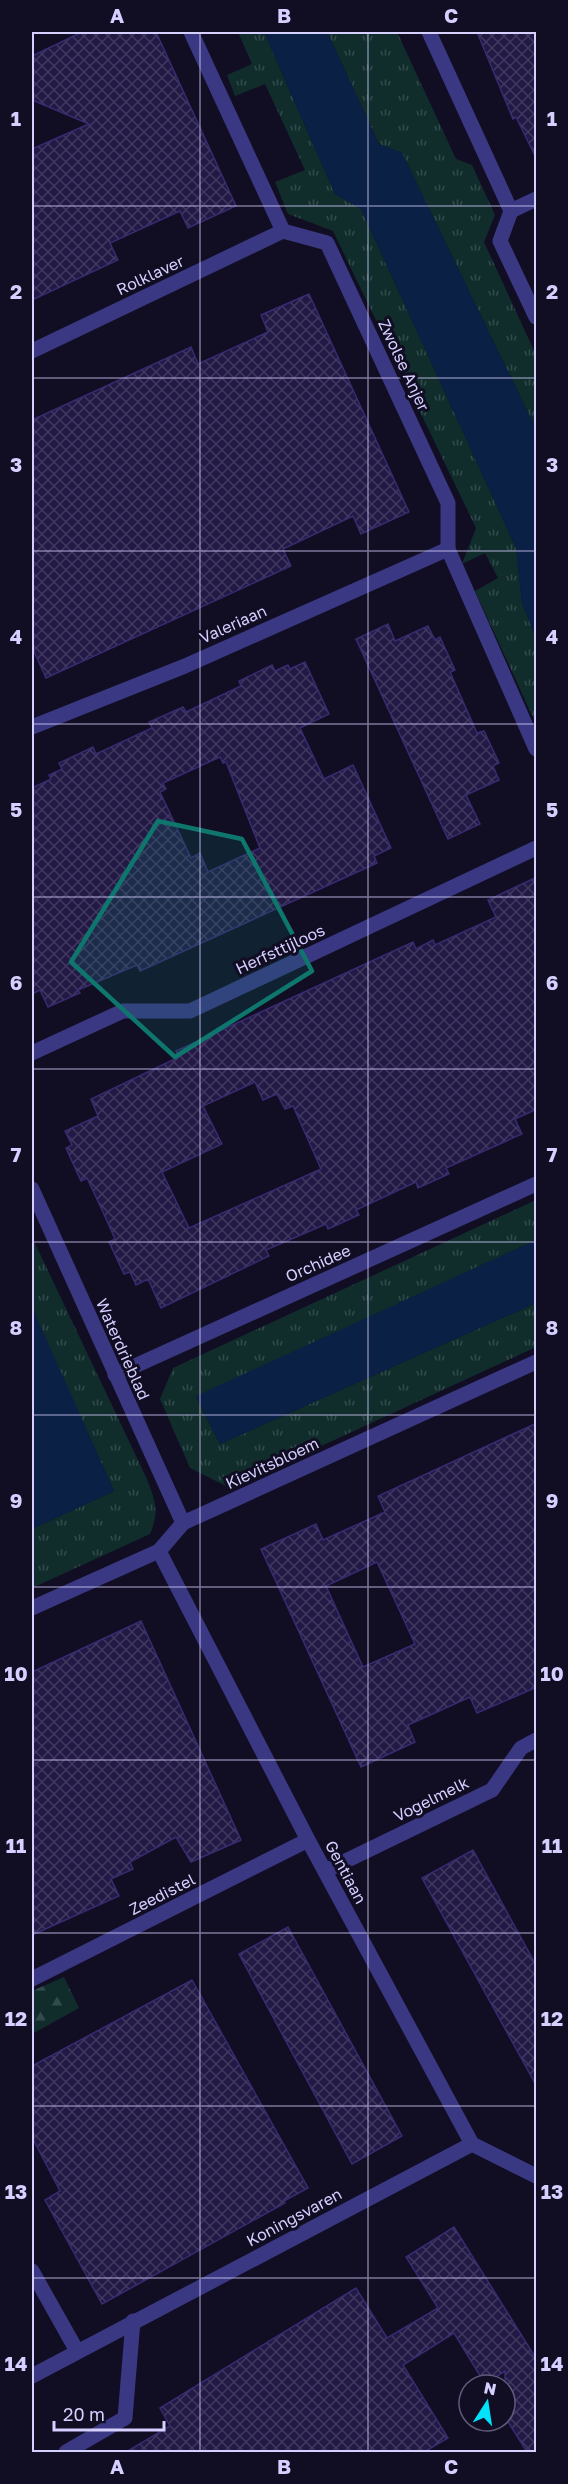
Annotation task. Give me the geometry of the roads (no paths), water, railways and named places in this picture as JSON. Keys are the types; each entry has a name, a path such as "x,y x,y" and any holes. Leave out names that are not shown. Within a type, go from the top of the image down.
{"street":[{"path":"191,32 283,231"},
{"path":"429,32 512,211"},
{"path":"537,199 512,211 500,241 537,317"},
{"name":"Rolklaver","path":"32,351 283,231"},
{"name":"Zwolse Anjer","path":"283,231 327,243 448,503 448,549 537,749"},
{"name":"Valeriaan","path":"32,727 185,666 448,549"},
{"name":"Herfsttijloos","path":"32,1053 123,1011 190,1011 537,848"},
{"name":"Orchidee","path":"115,1375 537,1184"},
{"name":"Waterdrieblad","path":"32,1189 183,1523"},
{"name":"Kievitsbloem","path":"32,1608 159,1551 183,1523 537,1362"},
{"name":"Gentiaan","path":"159,1551 308,1840 472,2144"},
{"name":"Vogelmelk","path":"325,1871 492,1790 520,1748 537,1740"},
{"name":"Zeedistel","path":"32,1979 308,1840"},
{"path":"472,2144 537,2176"},
{"name":"Koningsvaren","path":"32,2376 472,2144"},
{"path":"32,2271 77,2351"},
{"path":"66,2452 125,2418 133,2321"}],"water":[{"path":"264,32 327,32 379,144 402,153 536,429 536,637 522,603 516,548 361,209 335,194"},
{"path":"536,1240 536,1303 220,1444 196,1396"},
{"path":"32,1307 114,1491 32,1529"}]}
